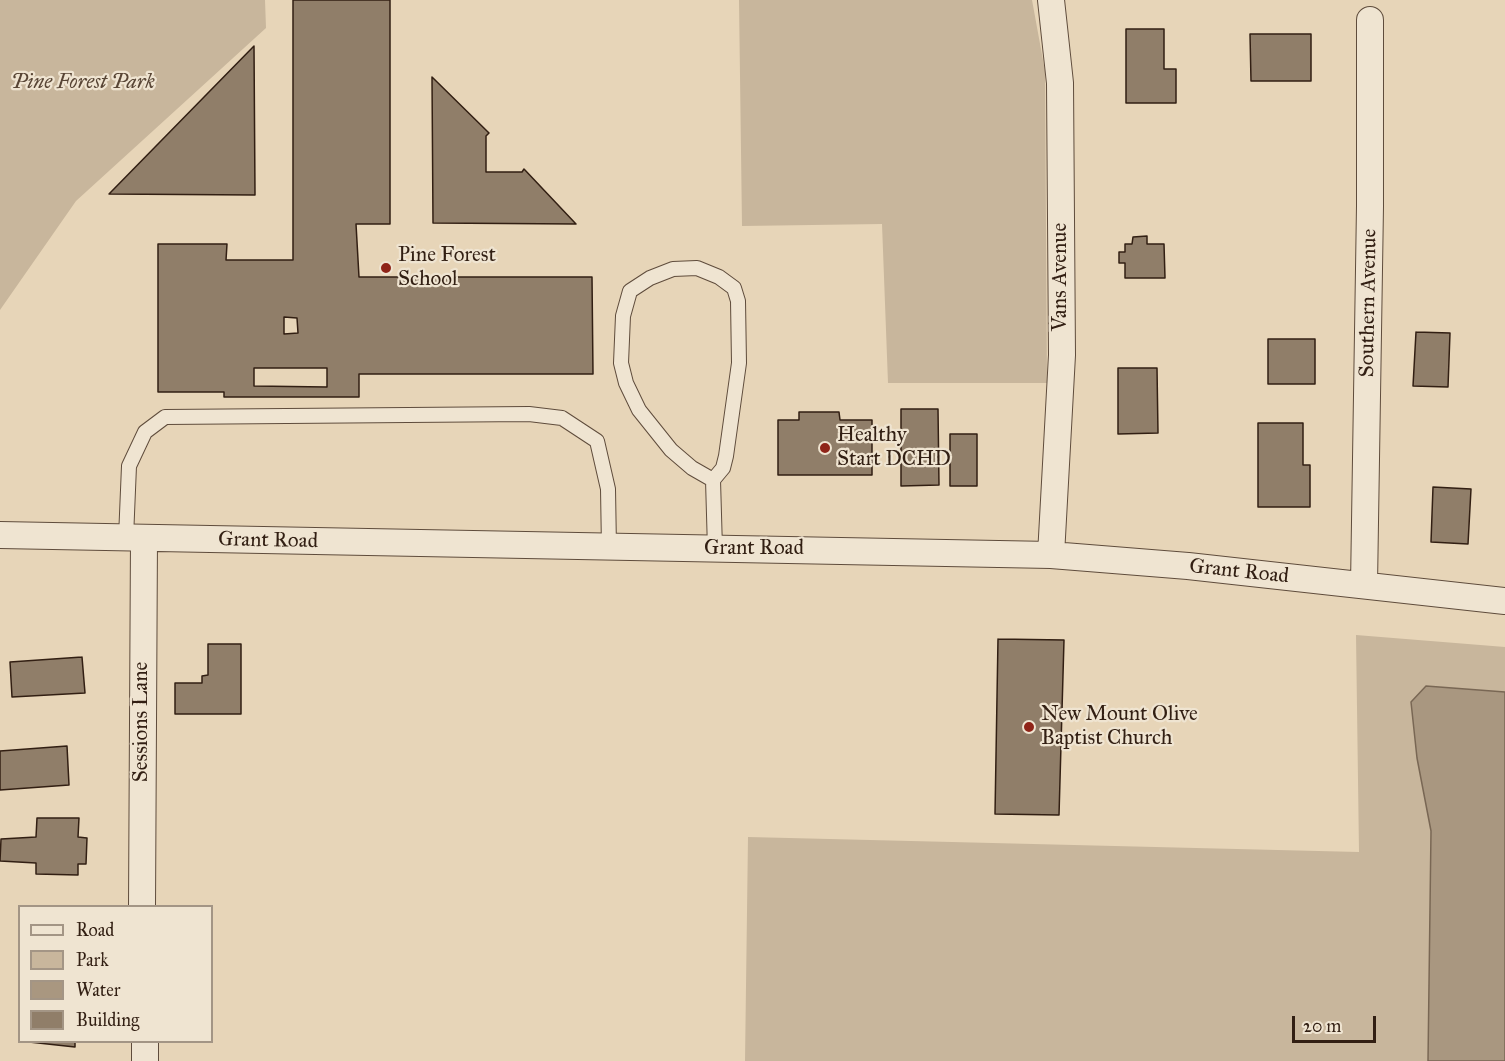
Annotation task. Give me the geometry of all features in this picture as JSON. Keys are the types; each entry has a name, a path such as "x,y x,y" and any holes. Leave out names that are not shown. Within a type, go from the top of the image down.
{"street":[{"name":"Vans Avenue","path":"1051,0 1060,83 1062,355 1051,555"},
{"name":"Southern Avenue","path":"1364,585 1370,206 1370,20"},
{"name":"Grant Road","path":"0,535 1051,555 1188,566 1505,601"},
{"name":"Sessions Lane","path":"135,538 142,905"},
{"path":"145,1043 146,1061"}],"lane":[{"path":"713,480 692,468 671,450 639,410 626,383 621,363 623,316 630,291 650,278 673,269 697,268 719,277 734,288 738,301 739,363 726,456 723,468 713,480 715,549"},
{"path":"135,538 129,466 145,432 165,417 530,414 562,418 597,441 608,489 609,548"}],"green space":[{"name":"Pine Forest Park","path":"0,0 265,0 266,28 76,201 0,310"},
{"path":"739,0 1032,0 1045,71 1047,383 888,383 882,224 742,226"},
{"path":"1356,635 1505,647 1505,692 1426,686 1411,702 1417,758 1431,831 1428,1061 745,1061 748,837 1359,852"}],"water":[{"path":"1426,686 1505,692 1505,1061 1428,1061 1431,831 1417,758 1411,702"}],"building":[{"path":"293,0 390,0 390,224 356,224 359,277 592,277 593,374 359,374 359,397 224,397 224,392 158,392 158,244 227,244 226,260 293,260","holes":["284,317 297,318 298,333 284,334","254,368 327,368 327,387 254,386"]},
{"path":"1126,29 1164,29 1164,69 1176,69 1176,103 1126,103"},
{"path":"1250,34 1311,34 1311,81 1251,81"},
{"path":"254,46 255,195 109,194"},
{"path":"432,77 489,133 486,136 486,172 522,172 524,169 576,224 433,223"},
{"path":"1147,236 1147,244 1164,244 1165,278 1125,278 1125,263 1119,263 1119,252 1125,252 1125,244 1132,244 1133,237"},
{"path":"1416,332 1450,333 1448,387 1413,386"},
{"path":"1268,339 1315,339 1315,384 1268,384"},
{"path":"1118,368 1157,368 1158,433 1118,434"},
{"path":"901,409 938,409 939,485 901,486"},
{"name":"Healthy Start DCHD","path":"799,412 839,412 840,420 872,420 872,475 778,475 778,420 799,420"},
{"path":"1258,423 1303,423 1303,465 1310,465 1310,507 1258,507"},
{"path":"950,434 977,434 977,486 950,486"},
{"path":"1433,487 1471,489 1468,544 1431,542"},
{"name":"New Mount Olive Baptist Church","path":"998,639 1064,640 1059,815 995,814"},
{"path":"208,644 241,644 241,714 175,714 175,683 202,683 202,676 208,675"},
{"path":"82,657 85,693 12,697 10,662"},
{"path":"67,746 69,785 0,790 0,751"},
{"path":"37,818 79,818 78,837 87,838 86,864 78,864 78,875 36,874 36,863 0,861 1,839 36,837"},
{"path":"38,1043 75,1043 75,1047"}],"place":[{"name":"Pine Forest School","path":"386,268"},
{"name":"Healthy Start DCHD","path":"825,448"},
{"name":"New Mount Olive Baptist Church","path":"1029,727"}]}
